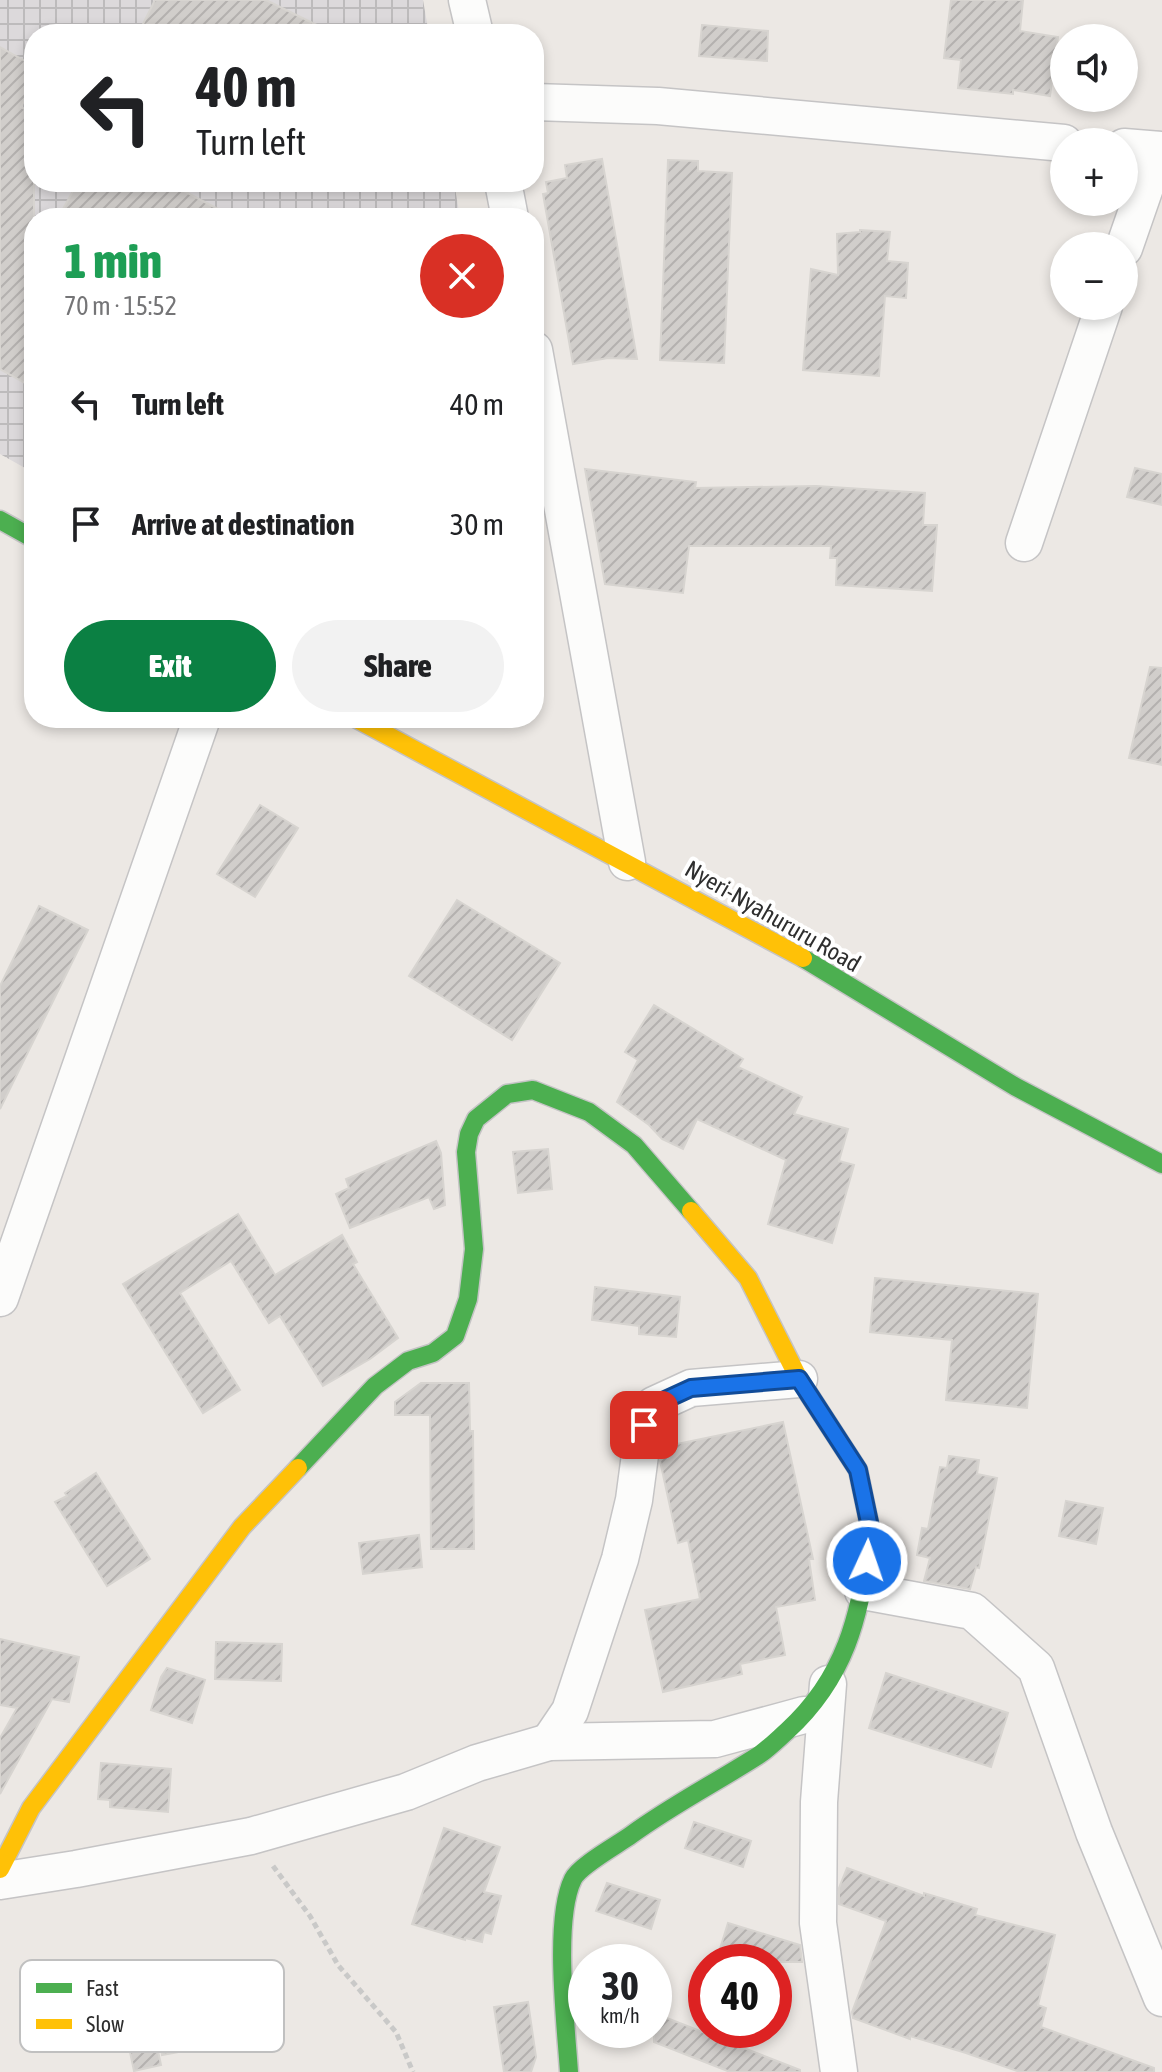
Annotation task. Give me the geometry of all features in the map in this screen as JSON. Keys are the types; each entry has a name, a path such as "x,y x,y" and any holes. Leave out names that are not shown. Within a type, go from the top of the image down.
{"street":[{"path":"467,0 473,24"},
{"path":"544,102 658,106 1050,142"},
{"path":"1128,232 1148,149"},
{"path":"1024,543 1099,320"},
{"path":"544,405 627,862"},
{"path":"0,520 24,533"},
{"path":"0,1298 199,728"},
{"name":"Nyeri-Nyahururu Road","path":"374,728 771,939 1016,1087 1162,1164"},
{"path":"0,1869 31,1808 242,1527 375,1386 408,1361 433,1353 455,1336 468,1299 474,1249 466,1152 469,1134 476,1119 507,1094 533,1090 551,1096 589,1112 634,1145 748,1278 799,1379 858,1470 871,1532 863,1591 851,1637 828,1684 805,1714 762,1753 665,1810 574,1876 567,1891 563,1967 569,2072"},
{"path":"549,1742 570,1711 620,1559 634,1500 644,1425 654,1405 691,1388 799,1379"},
{"path":"863,1591 972,1611 1036,1668 1094,1832 1162,1998"},
{"path":"828,1684 819,1802 818,1923 839,2072"},
{"path":"0,1881 251,1836 406,1792 477,1763 549,1742 715,1739 805,1714"}],"path":[{"path":"251,1836 310,1916 338,1965 396,2032 413,2072"}],"shaded area":[{"path":"0,0 423,0 427,24 24,24 24,192 456,192 458,208 24,208 24,467 0,454"}],"building":[{"path":"155,0 266,0 315,24 143,24"},
{"path":"951,0 1023,0 1020,31 1050,36 1050,96 1013,90 1013,94 958,88 961,60 944,58"},
{"path":"702,25 768,31 767,61 699,56"},
{"path":"0,47 24,60 24,101 21,107 24,109 24,192 34,192 34,208 24,208 24,382 0,369"},
{"path":"602,159 637,359 608,358 573,364 543,194 548,193 546,182 567,178 565,165"},
{"path":"668,160 698,161 698,171 732,173 724,363 660,360"},
{"path":"72,192 186,192 216,208 64,208"},
{"path":"860,230 890,232 887,261 908,263 906,298 885,296 879,376 803,370 811,269 838,275 837,234"},
{"path":"1135,468 1162,474 1162,505 1127,497"},
{"path":"585,469 696,482 695,488 816,486 925,493 923,525 937,525 932,591 836,585 837,558 830,558 831,546 689,546 683,593 605,584"},
{"path":"1150,667 1162,668 1162,765 1129,758"},
{"path":"260,805 298,828 255,897 217,874"},
{"path":"457,900 560,963 512,1040 409,976"},
{"path":"39,906 88,930 0,1109 0,986"},
{"path":"654,1005 743,1059 738,1067 802,1097 794,1114 848,1129 839,1161 854,1165 832,1243 768,1224 786,1160 697,1119 683,1149 662,1139 649,1125 617,1102 638,1060 625,1052"},
{"path":"436,1141 441,1153 445,1205 434,1209 429,1197 350,1228 336,1194 349,1188 346,1179"},
{"path":"548,1149 552,1189 518,1193 513,1152"},
{"path":"238,1214 275,1275 342,1235 357,1262 353,1264 398,1338 370,1359 323,1386 280,1316 269,1323 231,1261 180,1293 240,1390 203,1413 123,1284"},
{"path":"875,1278 1038,1294 1027,1408 946,1400 952,1340 870,1332"},
{"path":"595,1287 680,1297 676,1337 639,1334 639,1326 592,1320"},
{"path":"421,1383 469,1383 470,1431 473,1431 474,1549 431,1549 430,1415 395,1415 395,1402"},
{"path":"783,1422 813,1559 809,1559 815,1600 776,1607 785,1655 740,1664 742,1674 663,1692 645,1610 700,1599 688,1540 678,1543 660,1461 662,1447"},
{"path":"949,1456 979,1460 977,1474 997,1478 979,1568 976,1567 970,1589 924,1581 930,1558 917,1555 922,1528 928,1529 940,1467 947,1468"},
{"path":"96,1473 150,1559 107,1586 55,1502"},
{"path":"1066,1501 1103,1508 1096,1544 1059,1536"},
{"path":"419,1535 422,1567 363,1574 359,1543"},
{"path":"0,1639 79,1657 69,1702 52,1699 0,1794 0,1738 17,1708 0,1705"},
{"path":"216,1642 282,1644 281,1681 215,1679"},
{"path":"167,1668 205,1680 192,1723 151,1710 161,1677"},
{"path":"886,1673 1008,1713 991,1767 869,1728"},
{"path":"101,1763 171,1769 168,1812 110,1807 110,1800 98,1799"},
{"path":"694,1822 751,1841 743,1867 685,1848"},
{"path":"444,1828 500,1847 484,1892 501,1896 491,1934 484,1932 482,1942 412,1924"},
{"path":"847,1868 924,1896 924,1893 977,1909 975,1915 1055,1935 1038,2005 1046,2008 1041,2027 1154,2068 1154,2072 1020,2072 910,2036 910,2039 853,2018 852,2012 886,1921 839,1904 839,1888"},
{"path":"607,1883 660,1900 651,1929 596,1911"},
{"path":"728,1923 800,1945 802,1962 792,1962 792,1944 721,1944"},
{"path":"528,2002 536,2057 531,2072 504,2072 494,2007"},
{"path":"672,2020 688,2026 688,2048 744,2048 800,2070 730,2072 669,2048 672,2048"},
{"path":"130,2052 158,2052 161,2065 134,2071"}],"traffic: fast":[{"path":"0,520 24,533"},
{"path":"803,958 1016,1087 1162,1164"},
{"path":"298,1468 375,1386 408,1361 433,1353 455,1336 468,1299 474,1249 466,1152 469,1134 476,1119 507,1094 533,1090 589,1112 634,1145 691,1211"},
{"path":"569,2072 562,1946 567,1897 573,1879 590,1862 759,1755 807,1711 836,1668 855,1621 870,1541"}],"traffic: slow":[{"path":"374,728 803,958"},
{"path":"691,1211 748,1278 799,1379 858,1470 871,1532 870,1541"},
{"path":"0,1869 31,1808 242,1527 298,1468"}],"route":[{"path":"644,1425 654,1405 691,1388 799,1379 858,1470 871,1532 867,1561"}]}
